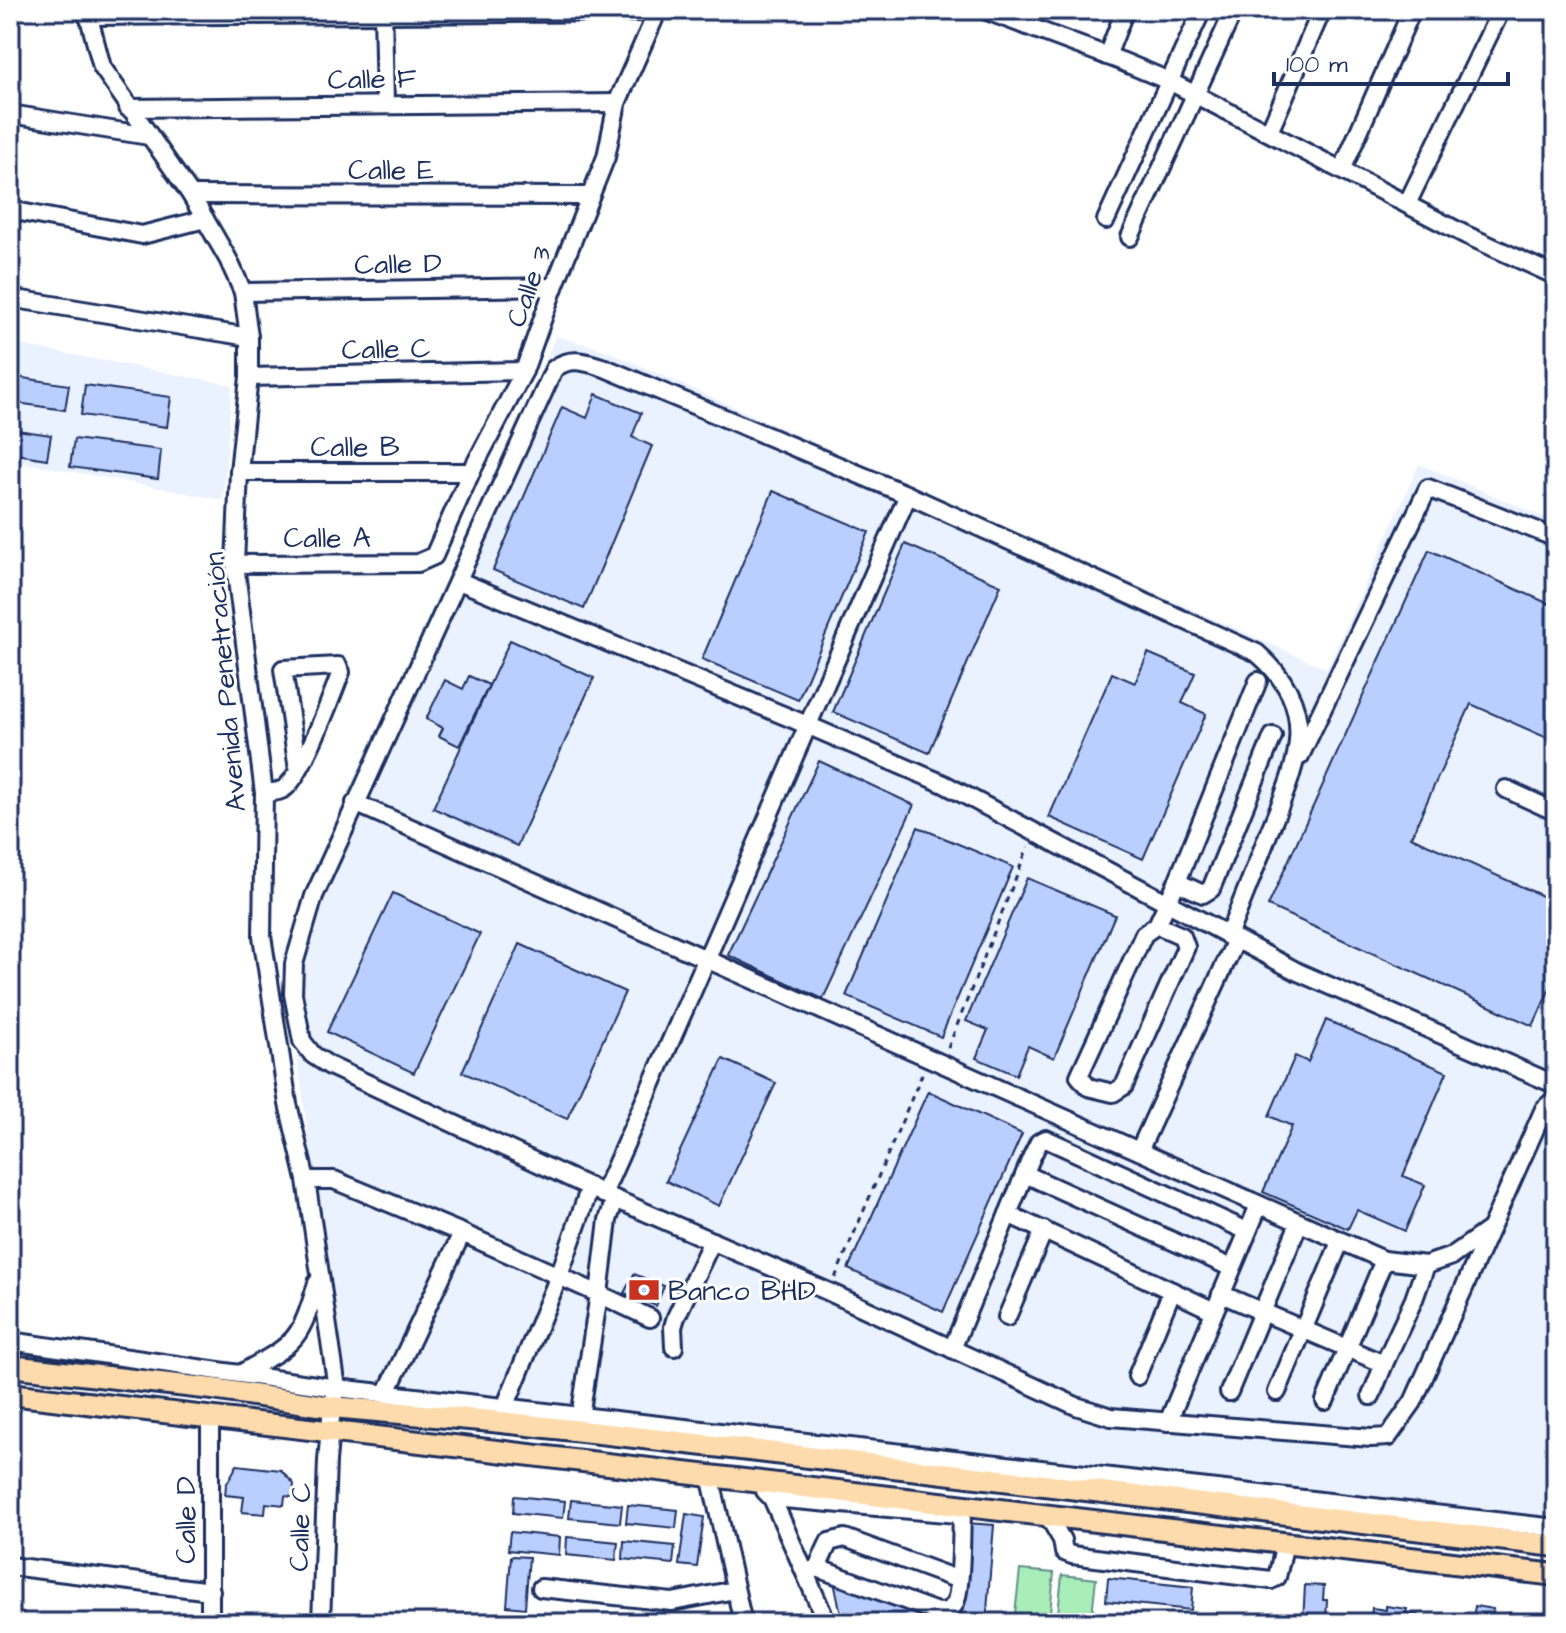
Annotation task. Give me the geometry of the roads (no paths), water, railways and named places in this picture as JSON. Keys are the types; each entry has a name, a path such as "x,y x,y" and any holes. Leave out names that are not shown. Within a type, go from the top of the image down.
{"main road":[{"path":"10,1366 213,1389 334,1398 492,1421 1556,1546"},
{"path":"10,1394 755,1480 961,1510 1048,1516 1556,1575"}],"street":[{"path":"984,10 1025,17 1169,81 1407,204 1556,276"},
{"path":"1107,56 1125,10"},
{"path":"1106,220 1202,10"},
{"path":"1130,237 1234,10"},
{"path":"1269,132 1322,10"},
{"path":"1342,170 1412,10"},
{"path":"1407,204 1501,10"},
{"path":"383,11 385,104"},
{"path":"87,13 657,11"},
{"name":"Calle 3","path":"418,563 434,556 471,472 524,371 606,157 617,103 657,11"},
{"name":"Avenida Penetración","path":"87,13 102,67 191,195 243,292 249,337 249,377 239,472 235,564 264,793 262,936 288,1104 306,1180 334,1398 329,1433"},
{"name":"Calle F","path":"128,108 617,103"},
{"path":"10,114 149,136"},
{"name":"Calle E","path":"191,195 590,196"},
{"path":"10,210 142,235 205,219"},
{"name":"Calle D","path":"243,292 554,287"},
{"path":"10,298 249,337"},
{"path":"1296,766 1299,732 1290,693 1276,670 1257,653 908,495 605,368 582,361 564,362 554,369 314,896 294,964 293,994 302,1041 313,1055 330,1066 1076,1406 1111,1417 1371,1438 1388,1437 1413,1402 1544,1109 1556,1098"},
{"name":"Calle C","path":"249,377 524,371"},
{"name":"Calle B","path":"239,472 471,472"},
{"path":"1139,1151 1232,938 1296,766 1428,488 1556,538"},
{"path":"505,1407 559,1276 603,1193 708,960 908,495"},
{"name":"Calle A","path":"235,564 418,563"},
{"path":"459,581 944,784 1298,972 1556,1085"},
{"path":"264,793 287,787 298,769 341,672 338,666 283,669 298,769"},
{"path":"1157,925 1182,936 1186,947 1124,1086 1113,1093 1088,1087 1079,1076 1144,934 1157,925 1177,882 1258,681"},
{"path":"1177,882 1203,894 1211,889 1273,736"},
{"path":"1506,789 1556,812"},
{"path":"355,803 1384,1260 1426,1265 1452,1256 1491,1228"},
{"path":"952,1349 1039,1142 1046,1139 1247,1231"},
{"path":"1025,1174 1232,1268"},
{"path":"306,1180 334,1180 462,1233 650,1318"},
{"path":"580,1417 608,1220 603,1193"},
{"path":"1168,1422 1259,1205"},
{"path":"1008,1214 1214,1311"},
{"path":"1229,1392 1299,1223"},
{"path":"1007,1317 1044,1230"},
{"path":"386,1394 462,1233"},
{"path":"674,1347 676,1317 712,1241"},
{"path":"1277,1392 1340,1242"},
{"path":"1325,1401 1384,1260"},
{"path":"1371,1396 1426,1265"},
{"path":"240,1374 288,1345 300,1334 318,1277"},
{"path":"1137,1376 1172,1291"},
{"path":"1221,1294 1384,1364"},
{"path":"10,1341 240,1374 334,1398 386,1394 1556,1528"},
{"name":"Calle D","path":"210,1417 210,1623"},
{"name":"Calle C","path":"321,1623 329,1433"},
{"path":"710,1475 743,1623"},
{"path":"755,1480 772,1498 811,1570 827,1623"},
{"path":"772,1498 961,1510 956,1601 952,1608 944,1612 811,1570"},
{"path":"1048,1516 1062,1540 1064,1552 1072,1555 1271,1580 1277,1577 1285,1543"},
{"path":"811,1570 829,1542 845,1538 959,1580"},
{"path":"10,1566 211,1591"},
{"path":"541,1588 672,1602 735,1590"}],"place":[{"name":"Banco BHD","path":"644,1290"}]}
